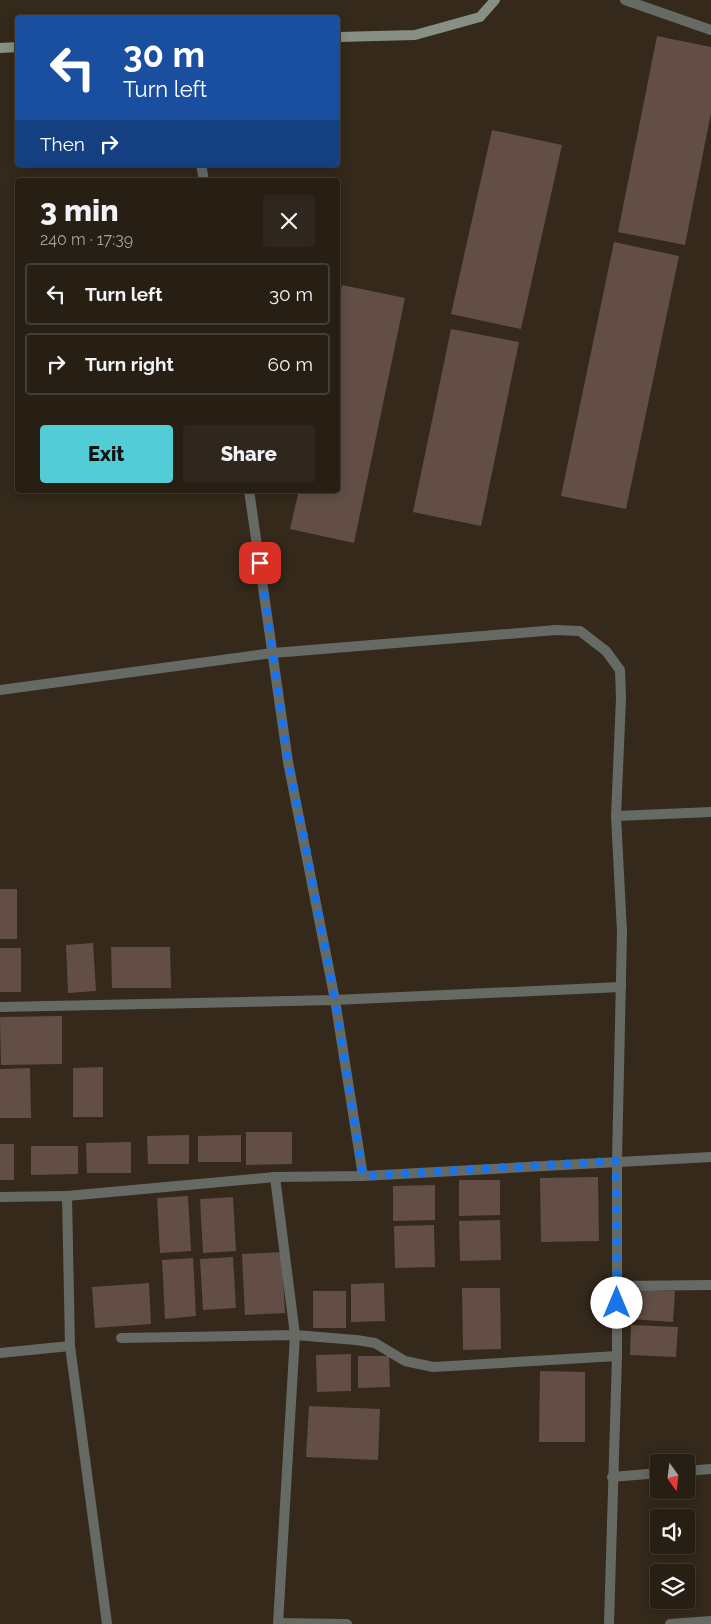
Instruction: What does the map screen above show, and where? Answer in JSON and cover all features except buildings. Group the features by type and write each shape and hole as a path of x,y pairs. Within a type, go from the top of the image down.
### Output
{"main road":[{"path":"340,37 415,35 480,17 495,0"},
{"path":"0,48 15,47"}],"street":[{"path":"625,0 711,30"},
{"path":"249,493 288,762 335,1000 363,1176"},
{"path":"0,690 273,653 556,630 580,631 606,651 620,670 621,698 616,816 622,932 616,1161 617,1356 609,1624"},
{"path":"616,816 711,812"},
{"path":"0,1007 335,1000 621,987"},
{"path":"0,1197 67,1196 275,1177 363,1176 711,1157"},
{"path":"275,1177 296,1335 278,1624 347,1624"},
{"path":"67,1196 70,1346 107,1624"},
{"path":"617,1286 711,1285"},
{"path":"121,1338 296,1335 356,1340 375,1343 405,1361 433,1367 617,1356"},
{"path":"0,1353 70,1346"},
{"path":"695,1470 711,1469"},
{"path":"612,1476 650,1474"},
{"path":"670,1624 711,1621"}],"route":[{"path":"260,563 288,762 335,1000 363,1176 616,1161 617,1303"}]}
